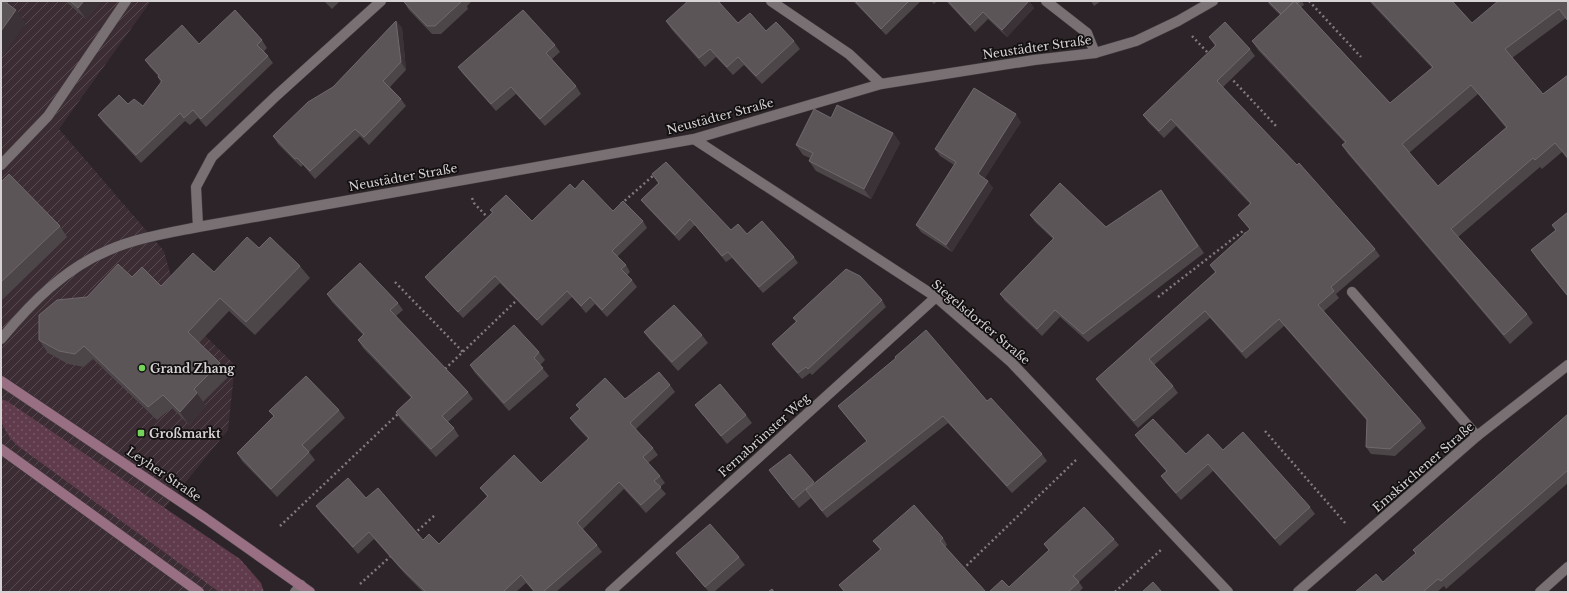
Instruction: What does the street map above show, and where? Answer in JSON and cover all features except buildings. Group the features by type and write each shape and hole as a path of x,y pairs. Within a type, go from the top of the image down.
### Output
{"main road":[{"name":"Leyher Straße","path":"1,381 206,518 298,588 310,592"},
{"path":"1,449 199,592"}],"street":[{"path":"1,165 48,116 126,1"},
{"path":"198,226 196,187 212,157 276,96 381,1"},
{"path":"771,1 848,54 881,84"},
{"path":"1046,1 1087,33 1095,53"},
{"name":"Neustädter Straße","path":"1,339 31,305 51,286 77,267 109,250 147,238 198,226 694,139 881,84 1026,61 1095,53 1136,41 1178,21 1213,1"},
{"name":"Siegelsdorfer Straße","path":"694,139 936,297 1011,362 1228,592"},
{"path":"1352,292 1477,436"},
{"name":"Fernabrünster Weg","path":"610,592 936,297"},
{"name":"Emskirchener Straße","path":"1298,592 1477,436 1568,366"},
{"path":"1540,592 1568,568"}],"path":[{"path":"1310,1 1360,57"},
{"path":"1178,21 1209,54"},
{"path":"1225,71 1277,127"},
{"path":"616,208 658,171"},
{"path":"466,179 474,203 490,220"},
{"path":"1158,297 1243,231 1248,237"},
{"path":"394,282 463,352"},
{"path":"440,373 521,297"},
{"path":"280,526 400,412"},
{"path":"1265,431 1359,539"},
{"path":"961,571 1091,446"},
{"path":"412,536 434,515"},
{"path":"1115,592 1175,537"},
{"path":"360,584 394,552"}],"shaded area":[{"path":"1,1 151,1 59,129 164,251 181,312 235,365 228,430 142,536 219,592 1,592"},
{"path":"1,399 7,401 240,559 261,583 264,592 219,592 18,446 10,438 1,422"}],"place":[{"name":"Grand Zhang","path":"142,368"},
{"name":"Großmarkt","path":"141,433"}]}
